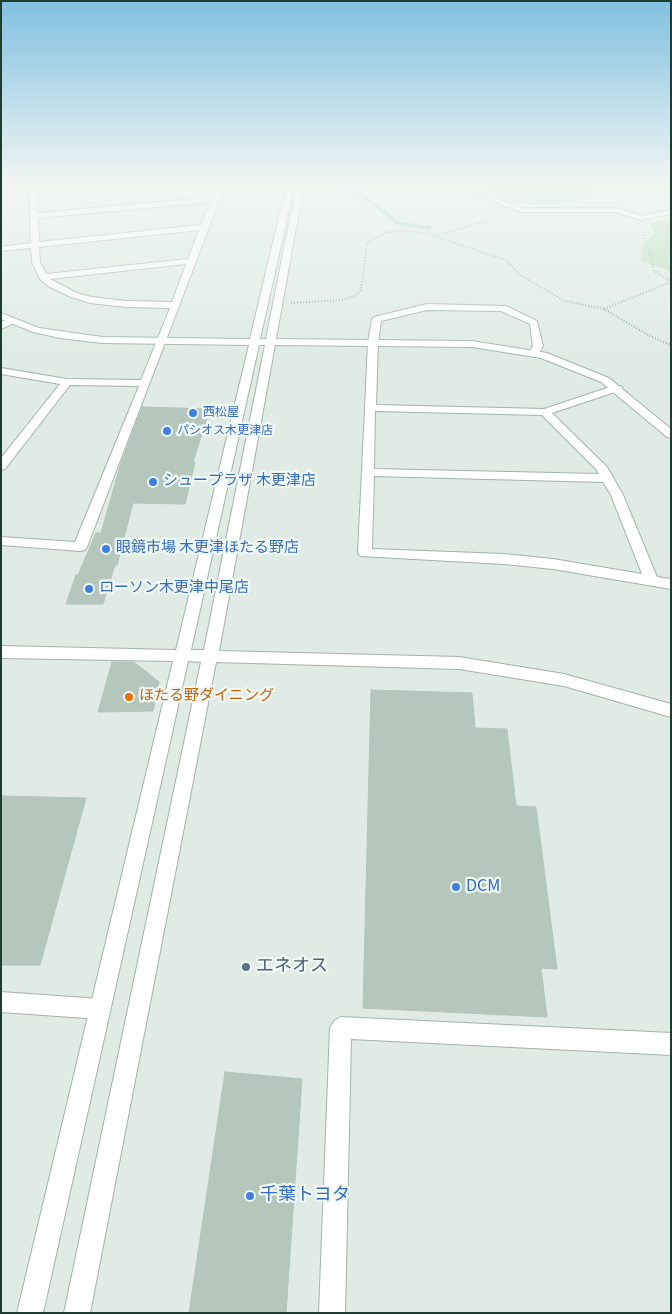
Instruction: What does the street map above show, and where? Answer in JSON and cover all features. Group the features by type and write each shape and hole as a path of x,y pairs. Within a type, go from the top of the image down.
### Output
{"street":[{"path":"1,248 41,244"},
{"path":"1,541 80,547 176,305 198,244"},
{"path":"30,1313 276,244"},
{"path":"77,1313 210,657 289,244"},
{"path":"35,245 36,262 43,277 61,290 90,300 126,304 176,305"},
{"path":"43,277 191,261"},
{"path":"534,353 538,346 534,323 503,308 427,307 377,319 373,342 365,553 504,559 553,564 671,584"},
{"path":"1,316 36,330 102,340 472,344 534,353 584,370 617,388 671,435"},
{"path":"1,326 12,321"},
{"path":"1,371 67,382 145,383"},
{"path":"1,466 67,382"},
{"path":"370,408 544,412 617,388"},
{"path":"544,412 601,467 608,478 617,495 650,580"},
{"path":"368,472 608,478"},
{"path":"1,652 402,660 459,663 564,680 671,710"},
{"path":"1,1002 100,1008"},
{"path":"332,1313 341,1028 671,1044"}],"path":[{"path":"278,304 342,300 355,296 361,290 367,244"},
{"path":"460,244 506,260 520,274 566,301 604,309 648,335 671,345"},
{"path":"646,244 654,271 671,282"},
{"path":"604,309 671,282"}],"green space":[{"path":"644,244 671,244 671,271 641,261 641,247"}],"building":[{"path":"142,407 210,409 193,462 195,462 185,504 133,503 117,565 115,565 103,604 66,604 76,575 78,575 96,533 101,533 120,466"},
{"name":"ほたる野ダイニング","path":"112,662 134,662 159,682 153,711 98,712"},
{"name":"DCM","path":"371,690 472,693 475,728 507,729 516,806 536,807 557,969 541,968 547,1017 363,1008"},
{"path":"1,796 86,798 40,965 1,965"},
{"name":"千葉トヨタ","path":"225,1072 302,1079 286,1313 189,1313"}],"place":[{"name":"西松屋","path":"193,413"},
{"name":"パシオス木更津店","path":"167,431"},
{"name":"シュープラザ 木更津店","path":"153,482"},
{"name":"眼鏡市場 木更津ほたる野店","path":"106,549"},
{"name":"ローソン木更津中尾店","path":"89,589"},
{"name":"ほたる野ダイニング","path":"129,697"},
{"name":"DCM","path":"456,887"},
{"name":"エネオス","path":"246,967"},
{"name":"千葉トヨタ","path":"250,1196"}]}
